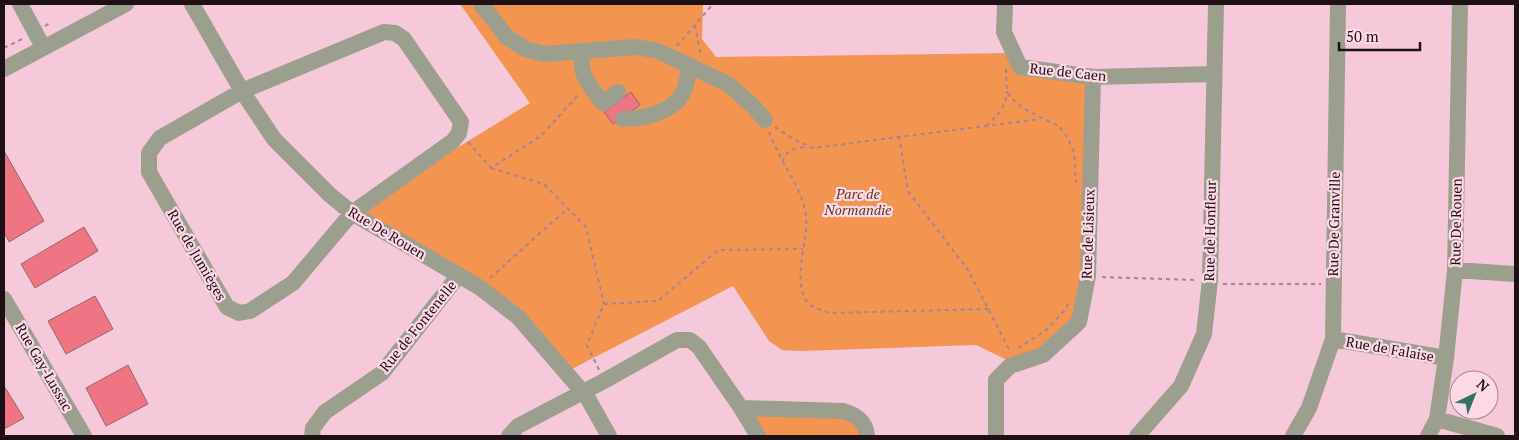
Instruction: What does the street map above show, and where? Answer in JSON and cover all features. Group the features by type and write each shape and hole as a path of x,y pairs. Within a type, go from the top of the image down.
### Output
{"street":[{"path":"20,4 43,47"},
{"path":"4,68 126,4"},
{"name":"Rue De Rouen","path":"192,4 242,91 274,139 330,195 352,213 479,287 518,317 583,392 609,436"},
{"path":"481,4 507,37 525,49 544,54 636,48 658,51 728,84 740,93 765,120"},
{"name":"Rue de Caen","path":"1005,4 1004,32 1020,67 1093,77 1214,74"},
{"name":"Rue de Honfleur","path":"1137,436 1181,386 1204,334 1209,282 1216,4"},
{"name":"Rue De Granville","path":"1293,436 1309,408 1333,339 1338,4"},
{"name":"Rue De Rouen","path":"1428,436 1437,419 1446,358 1455,270 1460,4"},
{"name":"Rue de Jumièges","path":"384,32 395,33 404,39 462,122 459,133 453,141 352,213 293,283 250,311 239,313 227,307 149,172 149,153 160,138 242,91 384,32"},
{"path":"585,51 581,65 582,74 603,103 618,92"},
{"path":"623,118 638,119 664,110 677,102 696,68"},
{"name":"Rue de Lisieux","path":"996,436 996,380 1010,366 1044,355 1079,322 1088,276 1093,77"},
{"path":"1455,270 1515,274"},
{"name":"Rue de Fontenelle","path":"312,436 313,428 325,412 382,373 458,275"},
{"name":"Rue Gay-Lussac","path":"4,299 84,436"},
{"name":"Rue de Falaise","path":"1333,339 1446,358"},
{"path":"509,436 518,426 677,340 690,340 699,347 758,436"},
{"path":"741,408 843,411 857,416 866,428 867,436"},
{"path":"1437,419 1497,436"}],"path":[{"path":"668,55 713,4"},
{"path":"695,24 696,68"},
{"path":"4,48 19,40"},
{"path":"986,126 999,114 1005,105 1007,91 1006,65 1013,54"},
{"path":"491,168 541,136 589,84"},
{"path":"1007,91 1010,97 1024,109 1060,127 1072,145 1076,161 1076,188"},
{"path":"783,164 786,153 792,149 813,148 1042,118"},
{"path":"765,120 795,140 810,147"},
{"path":"765,120 783,164 804,205 806,219 801,276 804,295 810,305 830,313 988,309"},
{"path":"459,133 491,168 544,184 586,227 604,304 587,345 604,381"},
{"path":"899,136 908,191 968,270 1017,364"},
{"path":"479,287 568,208"},
{"path":"604,304 658,301 718,250 803,248"},
{"path":"1088,276 1209,282 1333,283"},
{"path":"1017,364 1017,350 1019,346 1045,331 1065,310 1069,300"}],"green space":[{"name":"Parc de Normandie","path":"460,4 703,4 702,39 716,57 1013,53 1020,67 1093,77 1079,322 1043,355 1010,366 1005,359 976,345 782,350 769,341 733,286 566,372 518,317 352,213 530,103"},
{"path":"741,408 843,411 867,436 758,436"}],"building":[{"path":"631,92 640,105 613,124 604,112"},
{"path":"4,151 44,221 9,242 4,232"},
{"path":"84,227 98,251 35,288 21,264"},
{"path":"95,296 113,329 66,354 48,321"},
{"path":"128,365 148,404 106,426 86,388"},
{"path":"4,386 24,418 4,429"}]}
